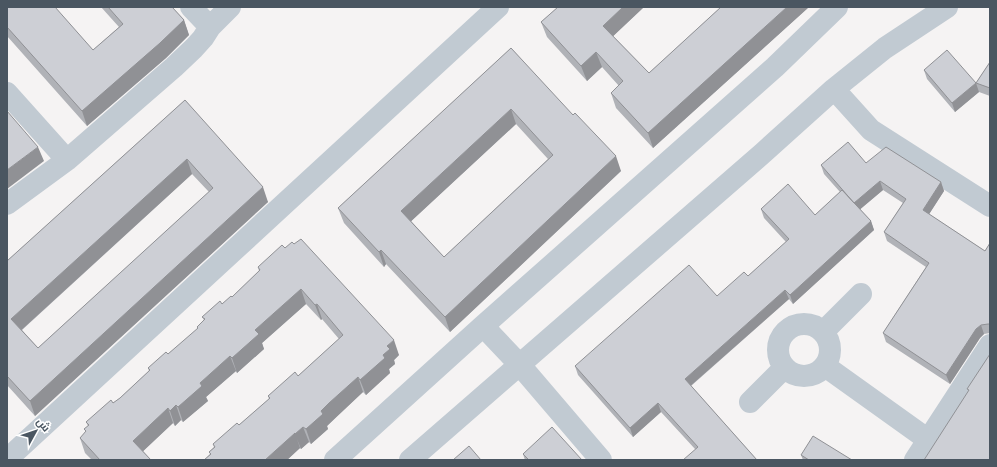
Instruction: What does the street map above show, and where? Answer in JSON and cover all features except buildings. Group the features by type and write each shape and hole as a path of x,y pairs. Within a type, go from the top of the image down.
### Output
{"street":[{"path":"191,7 210,27"},
{"path":"7,204 67,160 189,52 203,38 210,27 230,7"},
{"path":"15,451 498,7"},
{"path":"335,460 483,326 775,67 837,7"},
{"path":"410,460 757,158 834,89 885,48 947,7"},
{"path":"834,89 871,130 990,206"},
{"path":"7,93 67,160"},
{"path":"823,332 861,294"},
{"path":"798,324 807,324 816,327 823,332 828,340 830,349 829,359 825,366 818,373 809,376 800,377 791,374 784,368 779,360 777,352 778,342 789,328 798,324"},
{"path":"483,326 519,364 600,460"},
{"path":"915,460 990,345"},
{"path":"825,366 927,440"},
{"path":"750,402 784,368"}]}
